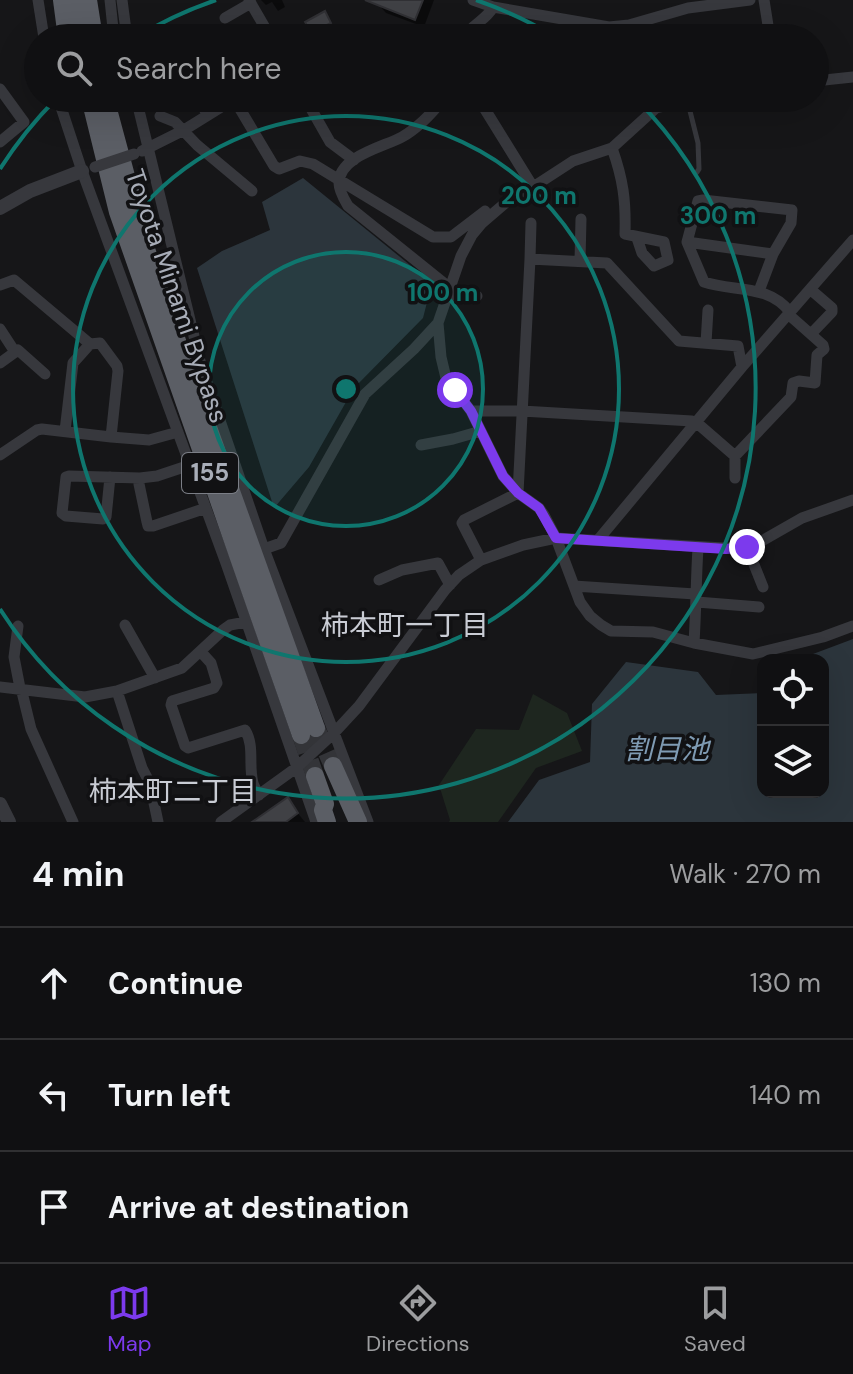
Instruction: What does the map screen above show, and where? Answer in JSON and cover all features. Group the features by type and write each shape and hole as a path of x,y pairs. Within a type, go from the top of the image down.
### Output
{"highway":[{"path":"62,0 65,24"},
{"path":"75,0 78,24"},
{"path":"88,0 92,24"},
{"path":"101,0 104,24"},
{"name":"155","path":"84,112 103,177 118,212"},
{"name":"Toyota Minami Bypass","path":"93,112 118,212 317,732"},
{"name":"Toyota Minami Bypass","path":"109,112 144,243 317,732"},
{"name":"155","path":"118,112 147,229 144,243"},
{"path":"335,770 358,822"},
{"path":"315,776 326,813"}],"street":[{"path":"38,0 42,24"},
{"path":"110,0 113,24"},
{"path":"122,0 125,24"},
{"path":"473,0 571,24"},
{"path":"632,24 719,1 750,0"},
{"path":"764,0 768,24"},
{"path":"225,18 250,2 263,24"},
{"path":"475,24 489,16 493,7"},
{"path":"829,80 853,77"},
{"path":"0,89 24,122 0,142"},
{"path":"64,112 88,169 316,822"},
{"path":"140,112 198,355 264,549 317,732 368,822"},
{"path":"0,208 30,191 148,149 212,112"},
{"path":"241,112 274,166 279,169 300,161 313,164 433,237 451,237 500,200 509,200"},
{"path":"313,112 330,142 354,160"},
{"path":"433,112 406,134 370,149 354,160 341,172 339,187 348,206 449,291 477,296"},
{"path":"487,112 533,187"},
{"path":"264,549 281,543 365,394 438,323 461,256 472,235 492,212 573,161 612,148 645,112"},
{"path":"160,116 175,122 197,145 252,191"},
{"path":"612,148 622,176 625,234 637,238"},
{"path":"735,478 735,456 791,397 793,383 815,383 817,355 824,349 782,302 759,291 704,282 687,242 698,201 792,210 791,223 773,254 759,291"},
{"path":"580,261 581,219"},
{"path":"518,493 531,223"},
{"path":"687,242 773,254"},
{"path":"598,540 742,367 851,246"},
{"path":"530,259 607,263 679,341 738,346 742,367"},
{"path":"0,285 14,280 90,344"},
{"path":"810,289 832,308 832,312 811,334"},
{"path":"706,343 708,310"},
{"path":"438,323 446,378 471,411 503,476 518,493 539,508 556,538 580,602 590,616 611,631 653,632 753,654 823,637 853,626"},
{"path":"0,329 15,352"},
{"path":"65,431 73,363 90,344 100,343 117,366 111,437"},
{"path":"0,363 18,350 45,374"},
{"path":"471,411 522,411 697,423 735,456"},
{"path":"0,455 42,429 149,440 178,432"},
{"path":"421,445 481,431"},
{"path":"110,477 106,517 66,516 62,513 66,477 110,477 140,478 190,465"},
{"path":"140,478 148,526 206,508"},
{"path":"481,560 462,523 518,493"},
{"path":"221,822 296,768 317,732 359,706 450,585 481,560 523,545 556,538 698,548 747,547 802,518 853,500"},
{"path":"747,547 763,587"},
{"path":"694,643 698,548"},
{"path":"379,580 402,570 438,563 450,585"},
{"path":"574,586 759,607"},
{"path":"0,687 85,697 117,691 182,668 223,630 230,625 246,622"},
{"path":"125,625 155,678"},
{"path":"18,626 14,657 31,729 73,822"},
{"path":"201,652 211,663 217,683 214,688 172,701 185,746 188,748 245,730 249,734 251,748 252,781 259,795"},
{"path":"117,691 142,768 155,793 158,822"},
{"path":"0,804 9,822"}],"lane":[{"path":"691,112 698,143 697,172"}],"shaded area":[{"path":"533,694 567,713 582,751 536,768 498,822 449,822 439,785 476,729 519,730"}],"water":[{"path":"303,178 432,283 423,318 354,388 309,467 274,508 197,268 222,251 270,230 262,202"},
{"name":"割目池","path":"853,639 853,822 508,822 539,780 590,762 592,704 626,662 698,672 716,695 757,693 757,798 829,798 829,654 813,654"}],"building":[{"path":"365,0 423,0 415,20"},
{"path":"325,11 331,23 306,24"},
{"path":"288,797 298,813 286,822 252,822"}],"tunnel":[{"path":"316,728 333,766"},
{"path":"301,735 315,776"}],"district":[{"name":"柿本町一丁目","path":"405,625"},
{"name":"柿本町二丁目","path":"173,791"}],"route":[{"path":"455,390 471,411 503,476 518,493 539,508 556,538 726,549 747,547"}]}
